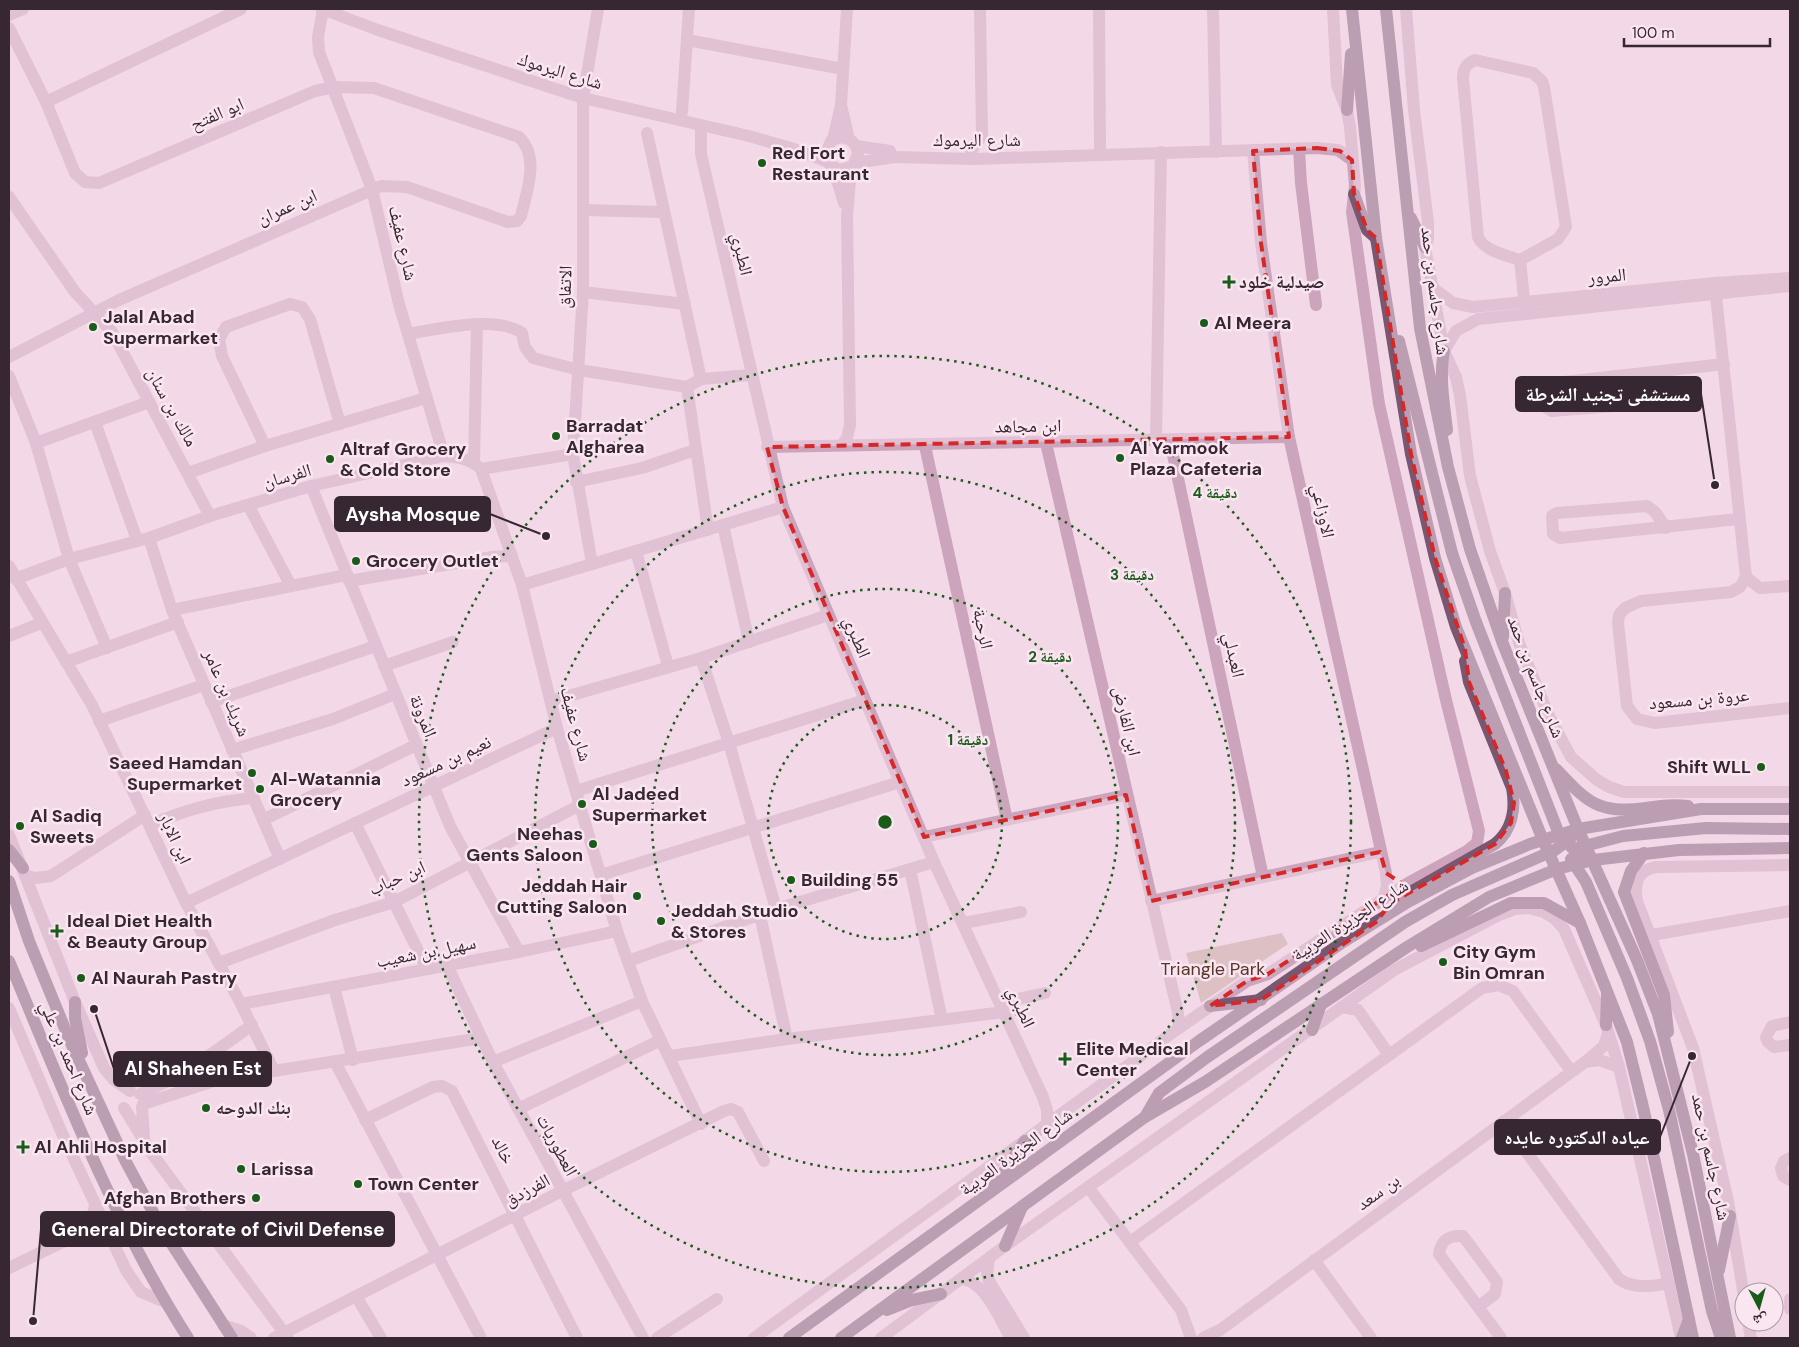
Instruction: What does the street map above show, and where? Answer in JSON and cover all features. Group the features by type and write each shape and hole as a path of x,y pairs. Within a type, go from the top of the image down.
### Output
{"main road":[{"path":"1352,9 1376,238 1416,476 1450,611 1543,840"},
{"name":"شارع جاسم بن حمد","path":"1386,9 1420,328 1448,467 1470,549 1503,644 1550,764 1578,829"},
{"path":"1347,110 1351,52 1356,40"},
{"path":"1354,194 1367,230 1376,238"},
{"path":"1407,210 1425,247"},
{"path":"1387,306 1401,347 1452,553 1476,622 1567,849 1586,882 1627,978 1658,1066 1712,1311 1721,1338"},
{"path":"1444,351 1442,364 1450,451 1448,467"},
{"path":"1503,644 1505,593"},
{"path":"1376,922 1382,911 1391,903 1440,873 1495,844 1505,834 1512,817 1514,804 1512,788 1469,682 1465,666 1465,649"},
{"path":"1550,764 1584,797 1602,808 1629,810 1672,804 1701,809"},
{"path":"841,1338 1145,1118 1205,1082 1398,953 1474,905 1513,886 1557,869 1578,829 1701,809 1790,809"},
{"path":"1145,1118 1159,1093 1206,1058 1406,922 1452,895 1567,849 1623,836 1706,828 1790,829"},
{"name":"شارع الجزيرة العربية","path":"789,1338 1199,1041 1340,944 1472,868 1543,840 1567,849"},
{"path":"1756,848 1790,856"},
{"path":"1593,860 1679,850 1790,848"},
{"path":"1557,869 1567,849"},
{"name":"شارع جاسم بن حمد","path":"1567,849 1593,860 1637,960 1667,1045 1693,1154 1730,1338"},
{"path":"9,850 25,872"},
{"path":"1644,853 1631,871 1624,892 1664,995 1667,1015 1667,1045"},
{"path":"1557,869 1627,1042 1693,1338"},
{"name":"شارع احمد بن علي","path":"9,881 33,950 70,1040 126,1162 158,1222 232,1338"},
{"path":"1398,953 1416,949 1511,903 1544,903 1580,922"},
{"name":"شارع احمد بن علي","path":"9,961 87,1148 165,1302 188,1338"},
{"path":"1607,991 1607,1029"},
{"path":"1210,1006 1261,1000"},
{"path":"75,1002 78,1034 88,1077"},
{"path":"1312,1030 1321,1004"},
{"path":"989,1194 1025,1141"},
{"path":"1005,1246 1023,1205"},
{"path":"1718,1278 1730,1216"},
{"path":"865,1320 912,1300 941,1294"},
{"path":"1681,1338 1689,1319"}],"street":[{"path":"9,15 23,9"},
{"path":"46,102 241,9"},
{"name":"الاتفاق","path":"592,564 572,454 583,292 583,98 598,9"},
{"path":"656,107 688,113 687,40 689,9"},
{"path":"847,9 841,106 826,153 847,213"},
{"path":"980,9 982,136 992,151"},
{"path":"1099,9 1100,153"},
{"path":"1213,9 1216,152"},
{"path":"1333,9 1337,86 1347,110 1350,126 1354,194"},
{"name":"شارع جاسم بن حمد","path":"1406,9 1414,110 1428,222 1428,239 1425,247 1444,351 1456,377 1470,476 1490,551 1505,593 1518,642 1549,716 1571,757 1608,787 1636,794 1790,792"},
{"name":"شارع اليرموك","path":"326,10 583,98 794,149 831,165"},
{"name":"شارع عفيف","path":"326,10 318,41 321,57 335,87 372,189 408,334 444,456"},
{"name":"ابو الفتح","path":"9,28 46,102 75,173 85,182 99,183 315,91 335,87 374,88 520,137 527,145"},
{"path":"687,40 843,68"},
{"path":"1475,60 1533,73 1542,81 1544,87 1566,227 1558,239 1520,260 1486,247 1478,237 1463,79 1463,70 1468,63 1475,60"},
{"path":"841,106 858,154 854,165 847,213 850,425 852,434 863,445"},
{"name":"الطبري","path":"701,126 700,146 767,447 783,508 934,862 1044,1097 1047,1110 1047,1124"},
{"path":"1317,148 1339,140 1350,126"},
{"name":"الطبري","path":"705,169 708,144 714,129"},
{"path":"647,133 701,379"},
{"path":"972,151 982,136"},
{"path":"831,142 839,138 853,142"},
{"name":"شارع اليرموك","path":"794,149 831,142"},
{"name":"شارع اليرموك","path":"853,142 883,151 1077,150 1100,153 1253,152 1317,148"},
{"name":"ابن عمران","path":"9,357 94,312 372,189 389,185 406,187 508,222 517,221 521,216 531,158 527,145"},
{"path":"1317,148 1338,150 1352,160"},
{"path":"1299,149 1301,183 1316,305"},
{"path":"1156,441 1161,152"},
{"name":"الاوزاعي","path":"1253,152 1261,243 1289,437 1386,873 1387,885 1384,898"},
{"name":"شارع اليرموك","path":"854,165 895,157 974,159 1083,156 1100,153"},
{"path":"831,165 843,170 854,165"},
{"name":"شارع الجزيرة العربية","path":"754,1338 1210,1006 1247,982 1268,974 1408,883 1475,846 1478,840 1478,831 1446,700 1379,404 1354,230 1352,212 1354,194"},
{"name":"مالك بن سنان","path":"10,200 75,292 112,332 210,516"},
{"path":"583,210 663,212"},
{"path":"1520,260 1525,308"},
{"name":"المرور","path":"1716,289 1790,278"},
{"name":"المرور","path":"1433,288 1445,299 1463,306 1525,308 1716,289 1790,286"},
{"path":"1716,289 1738,519 1746,577 1760,588 1790,586"},
{"path":"583,292 685,304"},
{"path":"265,446 222,356 219,339 226,327 290,304 302,307 310,319 340,424"},
{"name":"المرور","path":"1444,351 1453,335 1469,322 1525,308"},
{"path":"408,334 477,324 516,329 522,333 525,347 533,358 579,370 687,387 701,379 751,375"},
{"path":"477,324 477,466"},
{"path":"1658,373 1647,398 1636,404 1552,411 1542,405 1540,398 1546,384 1658,373 1724,364"},
{"path":"9,376 36,443 69,559 107,648"},
{"path":"687,387 708,530"},
{"path":"188,473 265,446 426,398"},
{"path":"36,443 149,402"},
{"name":"شريك بن عامر","path":"95,422 211,702 280,859"},
{"path":"842,445 847,438 850,425"},
{"name":"ابن مجاهد","path":"767,447 842,445 926,446 1289,437"},
{"name":"العبدلي","path":"1170,441 1263,877"},
{"name":"ابن الفارض","path":"1046,443 1176,1006 1178,1028"},
{"name":"الرحبة","path":"926,446 1007,820"},
{"path":"576,482 642,468 695,450"},
{"name":"الفرسان","path":"15,579 69,559 143,539 210,516 311,486 444,456 465,459 477,466 572,454"},
{"name":"شارع عفيف","path":"477,466 522,585 557,728 617,931 642,1001 701,1124"},
{"name":"المرونة","path":"311,486 450,826 519,952"},
{"path":"248,505 291,586"},
{"path":"1666,528 1655,512 1640,506 1557,513 1552,516 1551,520 1553,534 1557,538 1666,528 1738,519"},
{"path":"522,585 783,508"},
{"path":"723,525 749,642"},
{"path":"636,551 668,666"},
{"path":"66,662 107,648 175,616 291,586 492,557 512,556"},
{"name":"ابن الابار","path":"9,566 100,721 186,903 252,1024 274,1070"},
{"name":"عروة بن مسعود","path":"1746,577 1740,587 1731,592 1641,601 1625,608 1619,615 1618,623 1627,706 1636,719 1655,723 1790,708"},
{"path":"551,701 701,658 828,615"},
{"path":"9,636 41,623"},
{"path":"384,666 453,642"},
{"path":"211,702 376,646"},
{"path":"701,658 729,743 776,909"},
{"path":"100,721 204,685"},
{"path":"232,750 333,719 395,694"},
{"path":"576,791 865,700"},
{"name":"نعيم بن مسعود","path":"186,903 557,728"},
{"path":"263,820 416,745"},
{"path":"601,875 900,782"},
{"path":"924,838 1126,795"},
{"path":"25,872 44,878 51,876 147,820 188,809 232,800 254,798"},
{"name":"ابن حباب","path":"219,963 335,920 394,902 580,805"},
{"path":"356,823 427,969"},
{"name":"شارع احمد بن علي","path":"9,835 75,1002 108,1074 118,1084 139,1099"},
{"path":"1151,902 1380,852"},
{"path":"628,961 776,909 934,862"},
{"name":"شارع جاسم بن حمد","path":"1742,1282 1706,1097 1693,1048 1652,935 1637,901 1636,881 1645,870 1657,867 1790,865"},
{"path":"910,869 942,1020"},
{"path":"1386,873 1394,879 1408,883"},
{"path":"35,902 51,876"},
{"path":"881,1338 1005,1246 1394,970 1497,916 1515,909 1538,910 1554,918 1567,934 1607,1029 1619,1067 1681,1338"},
{"path":"1652,935 1790,911"},
{"path":"964,923 1021,912"},
{"path":"760,915 787,1039"},
{"name":"سهيل بن شعيب","path":"241,1004 519,952 617,931"},
{"name":"العطوريات","path":"447,965 481,1038 518,1110 643,1338"},
{"path":"1130,1242 1482,988 1498,985 1512,991 1571,1071"},
{"path":"334,987 353,1060"},
{"path":"670,1056 787,1039 942,1020 1002,1008 1045,993"},
{"path":"493,1062 642,1001"},
{"path":"1176,1006 1185,1013 1196,1016"},
{"path":"1342,1007 1358,1010 1389,1055"},
{"name":"شارع احمد بن علي","path":"9,1008 110,1238 136,1286 148,1296 165,1302"},
{"path":"1790,1022 1772,1026 1766,1037 1768,1042 1774,1047 1790,1045"},
{"path":"252,1024 194,1066 139,1099 135,1112 129,1112 124,1108 122,1098 139,1099 217,1080 274,1070 353,1060 481,1038"},
{"name":"بن سعد","path":"1203,1338 1220,1330 1585,1062 1604,1046 1607,1029"},
{"path":"518,1110 661,1040"},
{"path":"1585,1062 1599,1060 1619,1067"},
{"path":"335,1062 481,1338"},
{"name":"خالد","path":"365,1120 433,1087 442,1086 452,1091 577,1338"},
{"name":"الطبري","path":"1044,1097 1053,1106 1064,1111"},
{"path":"139,1099 144,1140"},
{"name":"شارع احمد بن علي","path":"124,1108 144,1140 282,1337"},
{"name":"الفرزدق","path":"282,1337 356,1296 724,1111 731,1109 738,1112 764,1161"},
{"path":"1504,1121 1618,1279 1628,1285 1642,1286 1669,1282"},
{"path":"1790,1158 1784,1161 1781,1168 1783,1176 1790,1180"},
{"path":"1088,1187 1181,1310 1191,1338"},
{"path":"9,1268 79,1234 91,1222 95,1206"},
{"path":"79,1234 100,1234 110,1238"},
{"path":"1478,1307 1495,1294 1497,1282 1463,1236 1454,1235 1446,1239 1440,1246 1439,1254 1478,1307 1501,1338"},
{"path":"989,1259 987,1274 989,1281 1024,1338"},
{"path":"1314,1260 1370,1338"},
{"path":"963,1279 970,1280 981,1290 1011,1338"},
{"path":"356,1296 381,1338"},
{"path":"657,1338 717,1299"},
{"path":"1790,1299 1790,1309"},
{"path":"223,1325 241,1331 251,1338"}],"highlighted area":[{"path":"1317,148 1340,151 1352,160 1354,194 1367,230 1376,238 1411,454 1435,558 1465,649 1469,682 1506,771 1514,803 1511,823 1495,844 1391,903 1376,922 1261,1000 1210,1006 1247,981 1268,974 1404,885 1386,873 1380,852 1151,901 1126,795 924,837 783,507 767,447 1289,437 1261,243 1253,151"}],"green space":[{"name":"Triangle Park","path":"1282,933 1288,944 1201,1003 1186,953"}],"place":[{"name":"Red Fort Restaurant","path":"762,163"},
{"name":"صيدلية خلود","path":"1229,282"},
{"name":"Al Meera","path":"1204,323"},
{"name":"Jalal Abad Supermarket","path":"93,327"},
{"name":"Barradat Algharea","path":"556,436"},
{"name":"Al Yarmook Plaza Cafeteria","path":"1120,458"},
{"name":"Altraf Grocery & Cold Store","path":"330,459"},
{"name":"مستشفى تجنيد الشرطة","path":"1715,485"},
{"name":"Aysha Mosque","path":"546,536"},
{"name":"Grocery Outlet","path":"356,561"},
{"name":"Shift WLL","path":"1761,767"},
{"name":"Saeed Hamdan Supermarket","path":"252,773"},
{"name":"Al-Watannia Grocery","path":"260,789"},
{"name":"Al Jadeed Supermarket","path":"582,804"},
{"name":"Al Sadiq Sweets","path":"20,826"},
{"name":"Neehas Gents Saloon","path":"593,844"},
{"name":"Building 55","path":"791,880"},
{"name":"Jeddah Hair Cutting Saloon","path":"637,896"},
{"name":"Jeddah Studio & Stores","path":"661,921"},
{"name":"Ideal Diet Health & Beauty Group","path":"57,931"},
{"name":"City Gym Bin Omran","path":"1443,962"},
{"name":"Al Naurah Pastry","path":"81,978"},
{"name":"Al Shaheen Est","path":"94,1009"},
{"name":"عياده الدكتوره عايده","path":"1692,1056"},
{"name":"Elite Medical Center","path":"1065,1059"},
{"name":"بنك الدوحه","path":"206,1108"},
{"name":"Al Ahli Hospital","path":"23,1147"},
{"name":"Larissa","path":"241,1169"},
{"name":"Town Center","path":"358,1184"},
{"name":"Afghan Brothers","path":"256,1198"},
{"name":"General Directorate of Civil Defense","path":"33,1321"}]}
